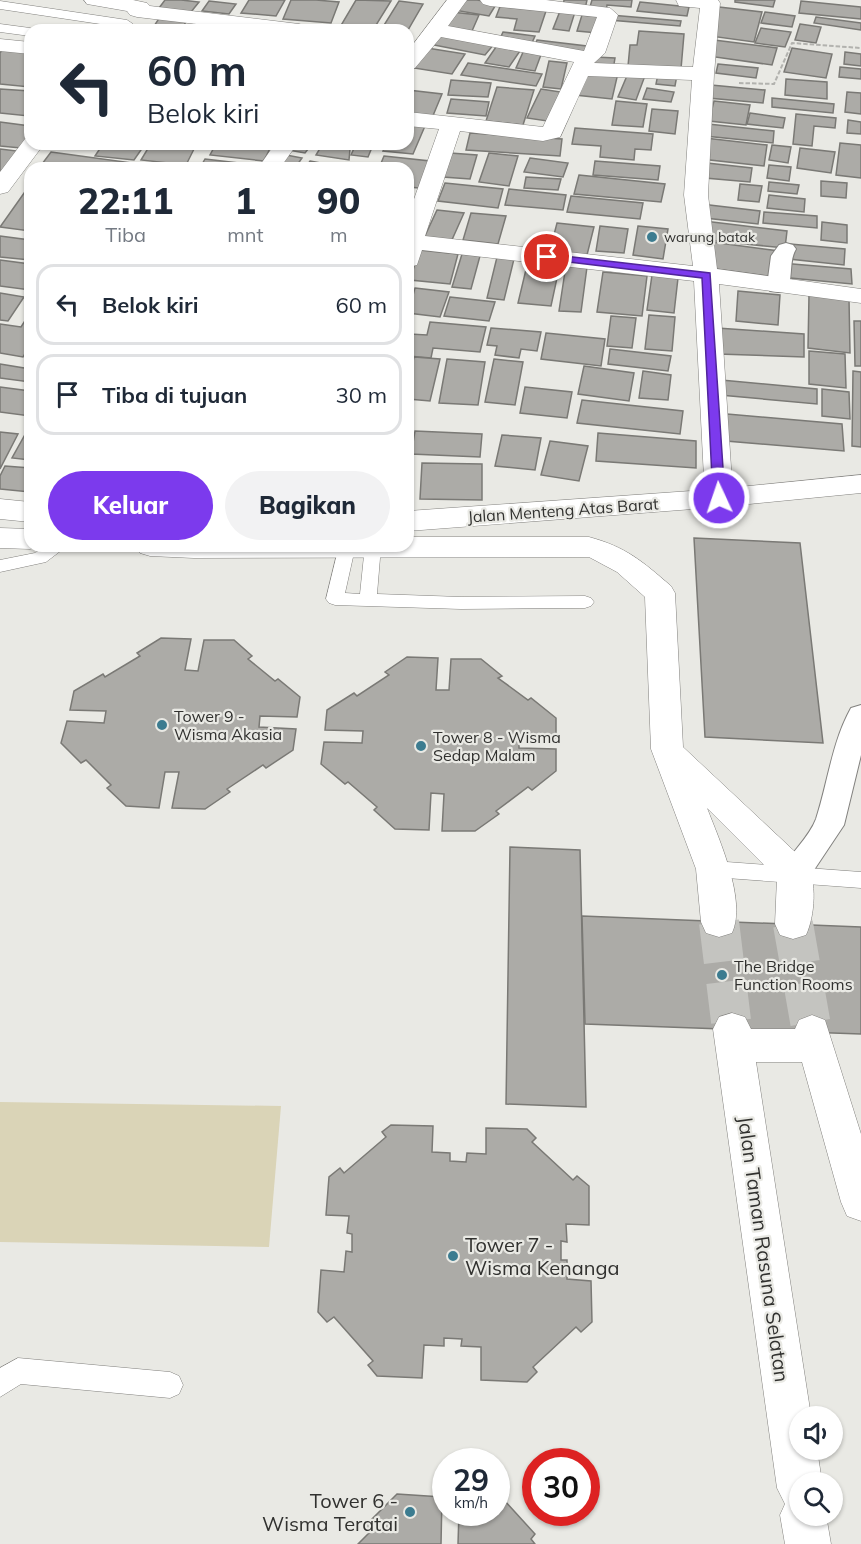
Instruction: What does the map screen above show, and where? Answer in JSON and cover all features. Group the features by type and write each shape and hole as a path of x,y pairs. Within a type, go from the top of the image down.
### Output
{"street":[{"path":"94,0 135,14 237,24"},
{"path":"414,54 423,39 457,0"},
{"path":"414,120 543,134 552,132 584,64 595,53 608,15 603,12 490,0"},
{"path":"687,0 686,2 710,3 696,195 706,275 719,498"},
{"path":"423,39 584,64 703,78"},
{"path":"0,45 24,47"},
{"path":"414,233 452,123"},
{"path":"2,183 28,150"},
{"path":"2,183 24,184"},
{"path":"414,247 706,275 861,296"},
{"path":"778,286 781,256 786,249"},
{"name":"Jalan Menteng Atas Barat","path":"414,521 719,498 861,484"},
{"path":"0,509 24,511"},
{"path":"0,538 24,540"},
{"path":"414,547 589,547 608,551 620,558 660,593 667,749 712,869 719,922"},
{"path":"793,924 795,873 829,825 846,757 861,715"},
{"path":"667,749 795,873"},
{"name":"Jalan Taman Rasuna Selatan","path":"798,1472 733,1037 814,1038 861,1202"},
{"path":"805,1526 808,1544"}],"lane":[{"path":"0,5 135,14"},
{"path":"0,28 24,31"},
{"path":"0,566 40,558 49,552"},
{"path":"357,552 335,599 460,603 585,602"},
{"path":"360,552 368,601"},
{"path":"712,869 795,873 861,880"},
{"path":"0,1384 18,1371 170,1385"}],"path":[{"path":"703,78 774,84 792,43 861,48"}],"shaded area":[{"path":"0,1102 281,1106 269,1247 0,1242"}],"building":[{"path":"165,0 199,2 191,12 159,8"},
{"path":"249,0 285,0 276,16 241,13"},
{"path":"291,0 339,2 331,23 283,19"},
{"path":"356,0 391,1 377,24 342,24"},
{"path":"461,0 497,3 489,16 454,10"},
{"path":"564,0 587,0 585,9 563,7"},
{"path":"592,0 632,0 631,7 607,5 606,12 589,10"},
{"path":"735,0 775,0 773,7 735,2"},
{"path":"209,1 236,4 229,14 202,11"},
{"path":"399,1 423,4 411,24 385,24"},
{"path":"801,1 861,7 861,19 799,13"},
{"path":"640,2 689,7 687,16 637,11"},
{"path":"501,4 547,8 539,32 514,30 517,19 496,17"},
{"path":"719,7 762,12 754,42 710,36"},
{"path":"560,11 575,12 569,31 553,29"},
{"path":"451,12 479,15 472,31 444,28"},
{"path":"765,12 795,16 792,27 761,23"},
{"path":"582,15 602,17 598,33 577,31"},
{"path":"610,15 681,21 680,26 609,20"},
{"path":"160,17 187,20 185,24 155,24"},
{"path":"816,17 861,23 861,30 814,23"},
{"path":"800,24 821,27 816,43 795,40"},
{"path":"761,28 791,32 785,47 755,43"},
{"path":"639,31 684,34 681,69 628,66 630,45 637,45"},
{"path":"439,32 495,43 485,55 429,44"},
{"path":"503,32 535,36 531,45 499,41"},
{"path":"537,40 595,47 592,55 534,48"},
{"path":"714,40 777,48 772,65 708,56"},
{"path":"498,44 522,48 509,67 485,63"},
{"path":"427,48 465,54 452,74 414,68"},
{"path":"792,48 832,54 826,78 784,72"},
{"path":"2,50 24,52 24,86 0,84 0,53"},
{"path":"524,50 542,52 535,71 516,68"},
{"path":"845,52 861,54 861,66 844,64"},
{"path":"595,57 615,58 613,70 593,69"},
{"path":"549,61 567,63 561,89 543,87"},
{"path":"468,63 542,74 536,86 461,75"},
{"path":"718,64 758,68 756,78 716,73"},
{"path":"840,67 861,69 861,79 839,77"},
{"path":"581,69 618,73 612,99 575,95"},
{"path":"629,71 646,73 636,100 618,97"},
{"path":"658,74 677,75 675,86 656,84"},
{"path":"786,79 827,82 827,99 785,95"},
{"path":"451,80 491,83 488,97 448,95"},
{"path":"711,85 765,90 763,103 708,98"},
{"path":"497,87 534,90 523,125 486,121"},
{"path":"647,88 674,92 671,102 643,99"},
{"path":"0,89 24,91 24,115 0,113"},
{"path":"541,89 567,93 554,122 527,118"},
{"path":"414,91 442,94 432,118 414,116"},
{"path":"847,92 861,93 861,114 845,112"},
{"path":"772,98 834,104 833,113 772,107"},
{"path":"451,99 489,102 486,116 447,113"},
{"path":"616,101 647,104 643,127 612,125"},
{"path":"714,101 750,105 746,125 709,121"},
{"path":"652,109 678,111 675,134 649,131"},
{"path":"750,113 785,118 783,128 747,124"},
{"path":"796,114 836,118 835,128 814,126 812,146 793,144"},
{"path":"848,120 861,122 861,134 847,133"},
{"path":"0,122 24,125 24,144 21,148 0,146"},
{"path":"708,124 774,131 773,143 705,136"},
{"path":"414,125 425,126 413,154 383,151 414,150"},
{"path":"575,128 653,134 651,150 635,149 634,160 600,157 601,146 572,144"},
{"path":"470,133 562,139 560,156 466,150"},
{"path":"705,138 767,145 764,166 701,159"},
{"path":"840,143 861,145 861,178 836,175"},
{"path":"772,145 791,147 788,163 769,160"},
{"path":"800,148 835,152 831,173 797,168"},
{"path":"0,149 17,151 0,175"},
{"path":"99,150 141,150 134,160 95,156"},
{"path":"147,150 194,150 188,162 141,160"},
{"path":"213,150 269,150 264,161 210,155"},
{"path":"288,150 307,150 305,153"},
{"path":"319,150 350,150 349,160 316,155"},
{"path":"353,150 371,150 368,157 351,155"},
{"path":"51,152 125,162 44,162"},
{"path":"450,153 477,155 470,179 443,177"},
{"path":"489,153 518,156 509,186 479,182"},
{"path":"281,154 302,158 299,162 278,162"},
{"path":"384,156 430,161 419,188 414,188 414,162 382,162"},
{"path":"530,158 568,163 563,177 524,172"},
{"path":"205,159 230,162 203,162"},
{"path":"595,161 660,166 658,180 593,175"},
{"path":"707,163 752,168 750,182 705,178"},
{"path":"769,165 791,167 789,181 767,178"},
{"path":"579,175 665,184 661,202 574,194"},
{"path":"526,177 561,179 558,190 524,188"},
{"path":"821,181 847,183 846,198 821,196"},
{"path":"769,182 799,185 797,194 768,191"},
{"path":"445,183 503,189 498,208 438,201"},
{"path":"740,184 762,186 759,202 738,200"},
{"path":"509,189 566,195 563,210 505,205"},
{"path":"24,193 24,230 0,227"},
{"path":"769,195 805,199 804,212 767,208"},
{"path":"571,196 643,203 640,219 567,212"},
{"path":"701,204 760,211 758,224 705,218"},
{"path":"437,210 464,213 451,242 424,238"},
{"path":"764,212 817,216 817,228 763,223"},
{"path":"471,213 506,216 498,244 463,240"},
{"path":"704,221 787,231 785,248 706,240"},
{"path":"822,222 847,225 847,243 821,240"},
{"path":"557,223 594,227 587,255 550,250"},
{"path":"600,226 628,229 624,253 596,251"},
{"path":"638,226 668,229 663,259 633,255"},
{"path":"0,236 24,239 24,259 0,257"},
{"path":"704,241 779,251 775,277 708,268"},
{"path":"790,244 845,249 844,265 789,259"},
{"path":"419,250 458,254 450,284 414,280 414,267"},
{"path":"462,254 480,256 471,289 452,287"},
{"path":"497,257 514,259 504,300 487,298"},
{"path":"0,260 24,263 24,289 0,286"},
{"path":"528,261 560,264 551,306 518,303"},
{"path":"781,263 851,269 852,284 780,277"},
{"path":"566,265 587,267 581,312 559,311"},
{"path":"603,272 647,276 642,316 597,312"},
{"path":"652,275 678,278 674,313 647,310"},
{"path":"415,288 449,292 440,317 414,314"},
{"path":"738,291 780,295 778,325 736,321"},
{"path":"0,293 24,297 8,321 0,320"},
{"path":"809,295 849,299 850,353 808,348"},
{"path":"450,297 495,302 489,321 444,316"},
{"path":"649,315 675,317 672,351 645,349"},
{"path":"611,316 636,318 632,348 607,346"},
{"path":"854,321 861,321 861,366 855,366"},
{"path":"24,322 23,357 0,353 0,324 21,327"},
{"path":"430,322 486,327 480,352 433,348 431,358 414,357 414,334 427,335"},
{"path":"491,328 541,332 537,351 521,349 519,358 495,355 497,346 487,345"},
{"path":"717,328 804,334 804,357 718,354"},
{"path":"546,333 605,339 601,366 541,359"},
{"path":"610,349 671,356 668,371 608,364"},
{"path":"809,351 845,354 846,388 809,384"},
{"path":"414,357 440,359 430,401 414,400"},
{"path":"447,359 485,362 478,405 439,403"},
{"path":"494,359 523,362 515,405 485,402"},
{"path":"0,364 24,368 24,381 0,378"},
{"path":"584,366 634,373 629,401 578,394"},
{"path":"643,371 671,375 668,400 639,398"},
{"path":"853,371 861,372 861,447 852,446"},
{"path":"721,380 817,389 817,404 720,395"},
{"path":"0,387 24,390 24,415 0,412"},
{"path":"525,387 572,392 567,418 520,413"},
{"path":"822,389 849,392 850,419 822,416"},
{"path":"582,400 683,411 680,434 577,423"},
{"path":"727,414 842,424 844,451 726,441"},
{"path":"415,431 482,434 480,457 414,454"},
{"path":"0,432 18,434 0,469"},
{"path":"598,433 696,441 696,468 596,461"},
{"path":"502,435 541,438 535,470 495,466"},
{"path":"24,436 24,459 12,458"},
{"path":"550,441 588,446 579,481 541,475"},
{"path":"422,463 482,464 482,500 420,499"},
{"path":"5,466 24,468 24,491 0,489 0,476"},
{"path":"694,538 800,543 823,743 705,737"},
{"name":"Tower 9 - Wisma Akasia","path":"161,638 191,639 185,670 198,671 204,640 234,640 252,656 248,659 275,681 278,679 300,697 297,717 260,716 259,727 296,729 293,750 266,768 263,765 227,789 230,792 205,809 172,808 179,772 165,772 159,808 126,806 107,788 111,785 86,760 81,763 61,743 67,721 104,723 106,711 70,710 74,691 103,674 105,677 140,656 137,653"},
{"name":"Tower 8 - Wisma Sedap Malam","path":"407,657 438,658 436,690 449,690 451,659 481,659 502,676 498,678 528,700 531,698 556,718 556,738 519,736 519,748 556,749 556,771 532,790 528,787 496,811 499,814 475,831 442,831 444,794 431,793 429,830 395,829 374,810 377,807 348,782 345,784 321,764 324,742 362,743 363,731 325,730 327,710 354,693 357,696 389,675 385,672"},
{"path":"510,847 580,850 586,1107 506,1104"},
{"name":"The Bridge Function Rooms","path":"582,916 861,927 861,1034 585,1024"},
{"name":"Tower 7 - Wisma Kenanga","path":"391,1125 433,1126 432,1152 450,1153 450,1161 466,1162 467,1153 486,1154 486,1128 527,1129 536,1138 532,1142 573,1180 577,1176 589,1186 589,1225 566,1224 567,1242 561,1241 561,1260 567,1260 567,1279 591,1281 592,1322 581,1332 576,1327 533,1367 537,1372 527,1382 481,1380 481,1347 461,1346 462,1339 444,1338 444,1346 424,1345 422,1378 377,1376 368,1365 373,1361 334,1317 327,1322 318,1312 321,1270 344,1272 346,1251 352,1252 352,1234 347,1233 349,1216 326,1215 329,1177 340,1168 344,1173 386,1137 382,1132"},
{"name":"Tower 6 - Wisma Teratai","path":"397,1494 432,1496 432,1526 441,1526 441,1544 358,1544 369,1533 364,1527"},
{"path":"510,1507 522,1520 522,1526 528,1526 535,1534 531,1539 535,1544 458,1544 459,1526 510,1526"}],"tunnel":[{"path":"719,922 732,1029"},
{"path":"793,924 812,1032"}],"place":[{"name":"warung batak","path":"652,237"},
{"name":"Tower 9 - Wisma Akasia","path":"162,725"},
{"name":"Tower 8 - Wisma Sedap Malam","path":"421,746"},
{"name":"The Bridge Function Rooms","path":"722,975"},
{"name":"Tower 7 - Wisma Kenanga","path":"453,1256"},
{"name":"Tower 6 - Wisma Teratai","path":"410,1512"}],"route":[{"path":"547,257 706,275 719,498"}]}
